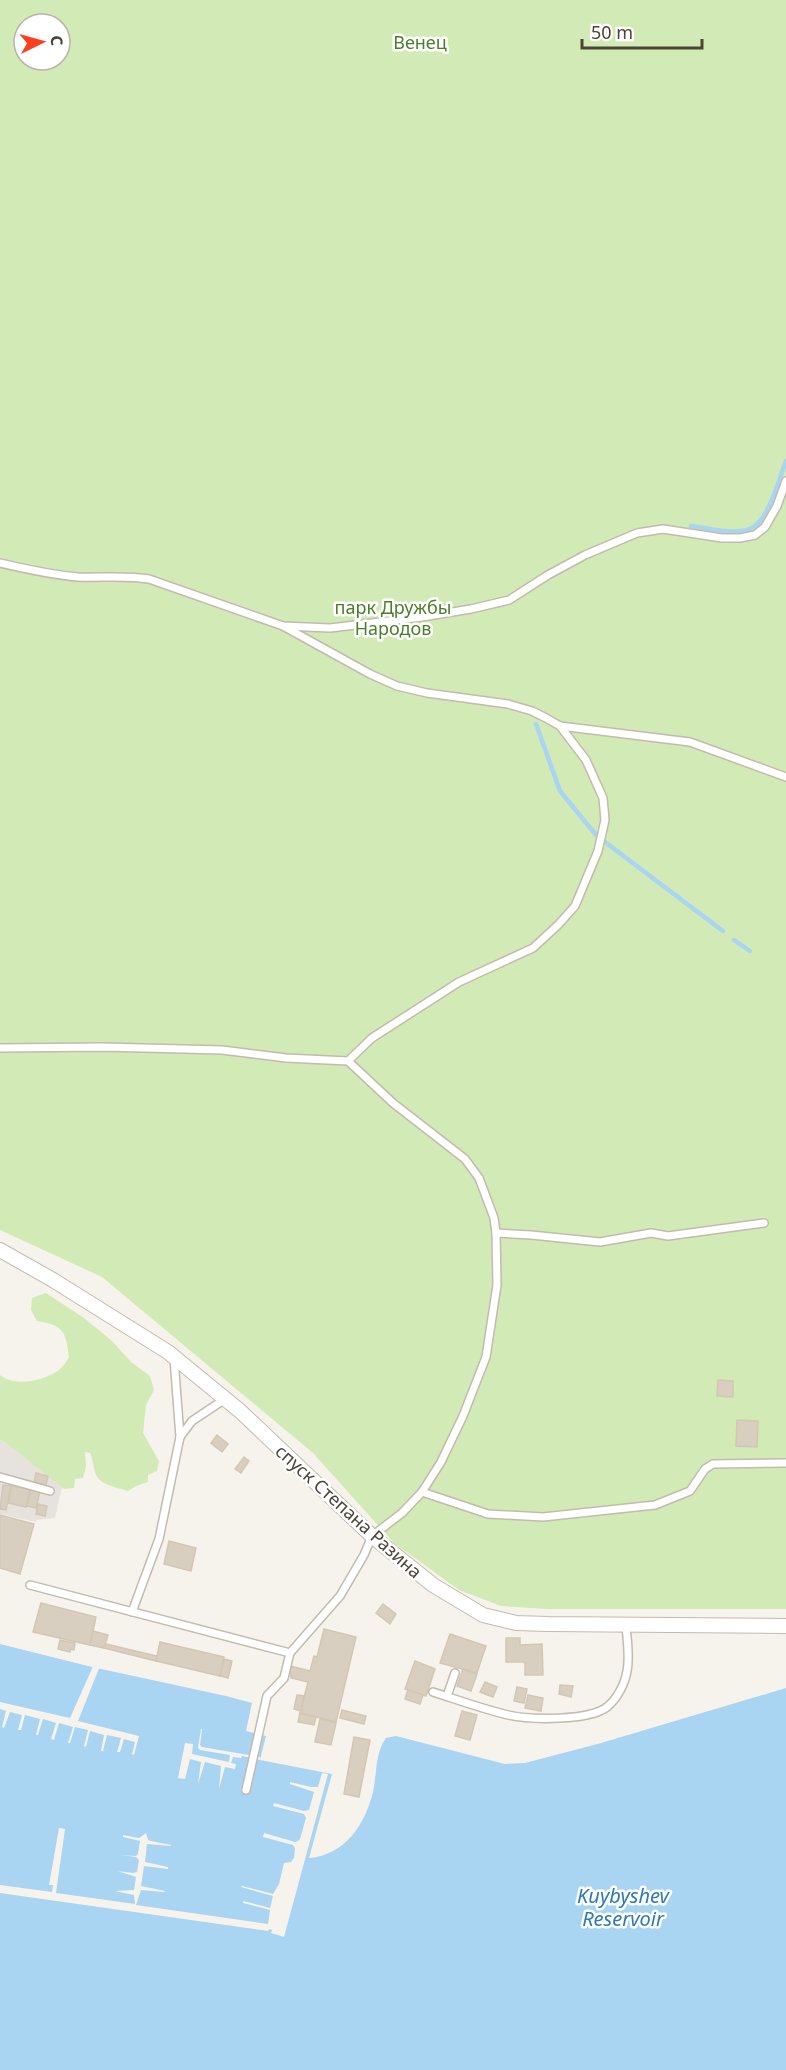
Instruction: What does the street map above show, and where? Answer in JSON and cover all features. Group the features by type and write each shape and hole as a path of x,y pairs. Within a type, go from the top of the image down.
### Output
{"street":[{"name":"спуск Степана Разина","path":"0,1250 143,1335 174,1358 240,1411 372,1536 433,1585 483,1616 516,1623 786,1626"}],"lane":[{"path":"283,626 330,628 422,617 509,600 585,555 637,533 663,529 722,538 755,535 765,527 777,506 786,481"},
{"path":"0,563 55,575 131,576 148,579 283,626 370,674 397,686 427,693 508,704 532,711 560,726 690,742 786,777"},
{"path":"348,1061 372,1038 459,982 533,948 575,906 598,851 605,820 603,798 586,760 560,726"},
{"path":"0,1048 103,1047 222,1050 286,1058 348,1061 393,1103 465,1159 479,1178 494,1218 496,1285 486,1357 463,1416 441,1462 422,1492 402,1513 372,1536 364,1555 340,1596 290,1653 284,1678 267,1696 246,1790"},
{"path":"496,1233 531,1234 600,1242 651,1233 668,1236 764,1223"},
{"path":"132,1612 159,1539 180,1437 174,1358"},
{"path":"180,1437 192,1421 225,1399"},
{"path":"422,1492 488,1514 543,1517 655,1505 690,1491 705,1469 713,1464 786,1463"},
{"path":"0,1477 50,1491"},
{"path":"30,1585 290,1653"},
{"path":"433,1692 510,1716 540,1719 599,1712 615,1699 625,1678 628,1657 626,1625"},
{"path":"447,1696 455,1673"}],"shaded area":[{"path":"0,1440 62,1487 55,1518 36,1522 0,1514"}],"green space":[{"name":"парк Дружбы Народов","path":"0,0 786,0 786,1609 547,1609 501,1606 459,1590 394,1543 313,1453 102,1277 0,1230"},
{"path":"46,1293 84,1318 112,1341 131,1362 150,1376 154,1390 146,1405 143,1433 159,1461 157,1471 148,1475 148,1482 128,1491 108,1485 97,1476 90,1453 85,1452 86,1466 83,1478 75,1479 74,1488 64,1489 0,1440 0,1375 20,1382 36,1380 58,1371 69,1357 67,1341 62,1331 53,1325 37,1321 31,1310 32,1298"}],"water":[{"name":"Kuybyshev Reservoir","path":"0,1644 252,1703 246,1731 266,1736 260,1760 332,1774 309,1858 333,1851 352,1836 359,1827 373,1792 378,1757 386,1738 396,1736 505,1764 525,1763 786,1688 786,2070 0,2070"}],"pier":[{"path":"94,1664 100,1666 78,1721 139,1736 134,1755 132,1754 135,1742 124,1739 120,1752 117,1752 121,1738 107,1735 103,1751 101,1751 104,1735 90,1731 86,1747 84,1746 88,1730 75,1727 70,1743 68,1743 73,1727 59,1723 54,1740 51,1739 56,1723 43,1719 38,1735 36,1735 40,1719 25,1715 21,1730 18,1730 22,1715 10,1712 4,1728 2,1727 6,1711 0,1709 0,1702 70,1718"},
{"path":"201,1729 200,1745 202,1747 260,1757 260,1760 242,1756 241,1758 233,1757 231,1763 236,1764 235,1769 225,1767 219,1789 221,1766 205,1762 198,1784 201,1762 190,1759 185,1779 178,1778 185,1743 193,1744 192,1754 229,1762 230,1755 198,1748"},
{"path":"322,1773 328,1774 284,1937 271,1933 272,1930 269,1929 268,1931 0,1893 0,1885 52,1892 53,1885 49,1885 59,1828 65,1829 56,1893 135,1904 134,1895 115,1891 134,1890 136,1877 118,1871 137,1872 139,1860 136,1857 120,1855 136,1856 140,1841 123,1837 123,1835 139,1838 146,1833 148,1840 171,1846 147,1844 145,1862 168,1867 168,1869 144,1866 141,1886 165,1891 141,1890 136,1905 268,1924 270,1910 243,1903 243,1901 270,1908 273,1896 241,1887 273,1894 279,1884 284,1863 291,1862 294,1858 295,1848 293,1845 263,1837 264,1833 298,1841 306,1818 304,1814 273,1806 274,1803 304,1811 309,1810 314,1792 290,1784 290,1782 318,1787"}],"building":[{"path":"718,1380 733,1381 733,1397 717,1396"},
{"path":"737,1420 758,1421 757,1447 736,1446"},
{"path":"217,1435 228,1444 222,1452 211,1443"},
{"path":"244,1457 249,1461 241,1473 235,1469"},
{"path":"36,1473 48,1476 46,1485 34,1482"},
{"path":"3,1485 11,1486 6,1510 0,1509"},
{"path":"12,1486 30,1489 26,1507 8,1503"},
{"path":"31,1489 40,1491 36,1508 27,1506"},
{"path":"38,1504 47,1506 45,1516 36,1514"},
{"path":"0,1515 34,1524 20,1574 0,1568"},
{"path":"169,1541 196,1548 191,1571 164,1564"},
{"path":"41,1603 96,1617 90,1645 33,1632"},
{"path":"383,1604 396,1614 390,1624 376,1613"},
{"path":"324,1629 356,1637 336,1722 300,1713 308,1682 291,1678 290,1666 310,1671 314,1656 317,1657"},
{"path":"93,1631 108,1635 104,1648 90,1645"},
{"path":"450,1634 486,1646 477,1673 440,1663"},
{"path":"506,1638 520,1638 520,1645 542,1644 543,1675 525,1675 525,1662 506,1662"},
{"path":"60,1640 75,1643 74,1650 71,1649 70,1652 58,1649"},
{"path":"160,1642 224,1657 220,1676 156,1661"},
{"path":"106,1644 157,1656 156,1661 104,1648"},
{"path":"224,1659 232,1661 228,1678 220,1676"},
{"path":"415,1661 435,1669 426,1696 405,1689"},
{"path":"463,1669 477,1674 471,1691 457,1686"},
{"path":"485,1682 497,1687 493,1697 480,1692"},
{"path":"560,1685 573,1686 571,1697 559,1694"},
{"path":"517,1687 527,1689 524,1703 514,1701"},
{"path":"408,1690 423,1695 420,1704 405,1699"},
{"path":"297,1695 304,1696 301,1711 294,1709"},
{"path":"528,1695 543,1698 541,1711 525,1708"},
{"path":"342,1710 366,1716 364,1724 340,1718"},
{"path":"462,1711 477,1715 470,1740 455,1736"},
{"path":"300,1713 316,1717 314,1725 298,1722"},
{"path":"320,1719 336,1723 331,1745 315,1742"},
{"path":"354,1737 370,1740 359,1797 344,1794"}],"waterway":[{"path":"691,526 730,531 752,528 764,516 786,461"},
{"path":"536,724 560,791 596,835"},
{"path":"605,842 723,931"},
{"path":"734,940 750,951"}],"park label":[{"name":"Венец","path":"420,42"}]}
